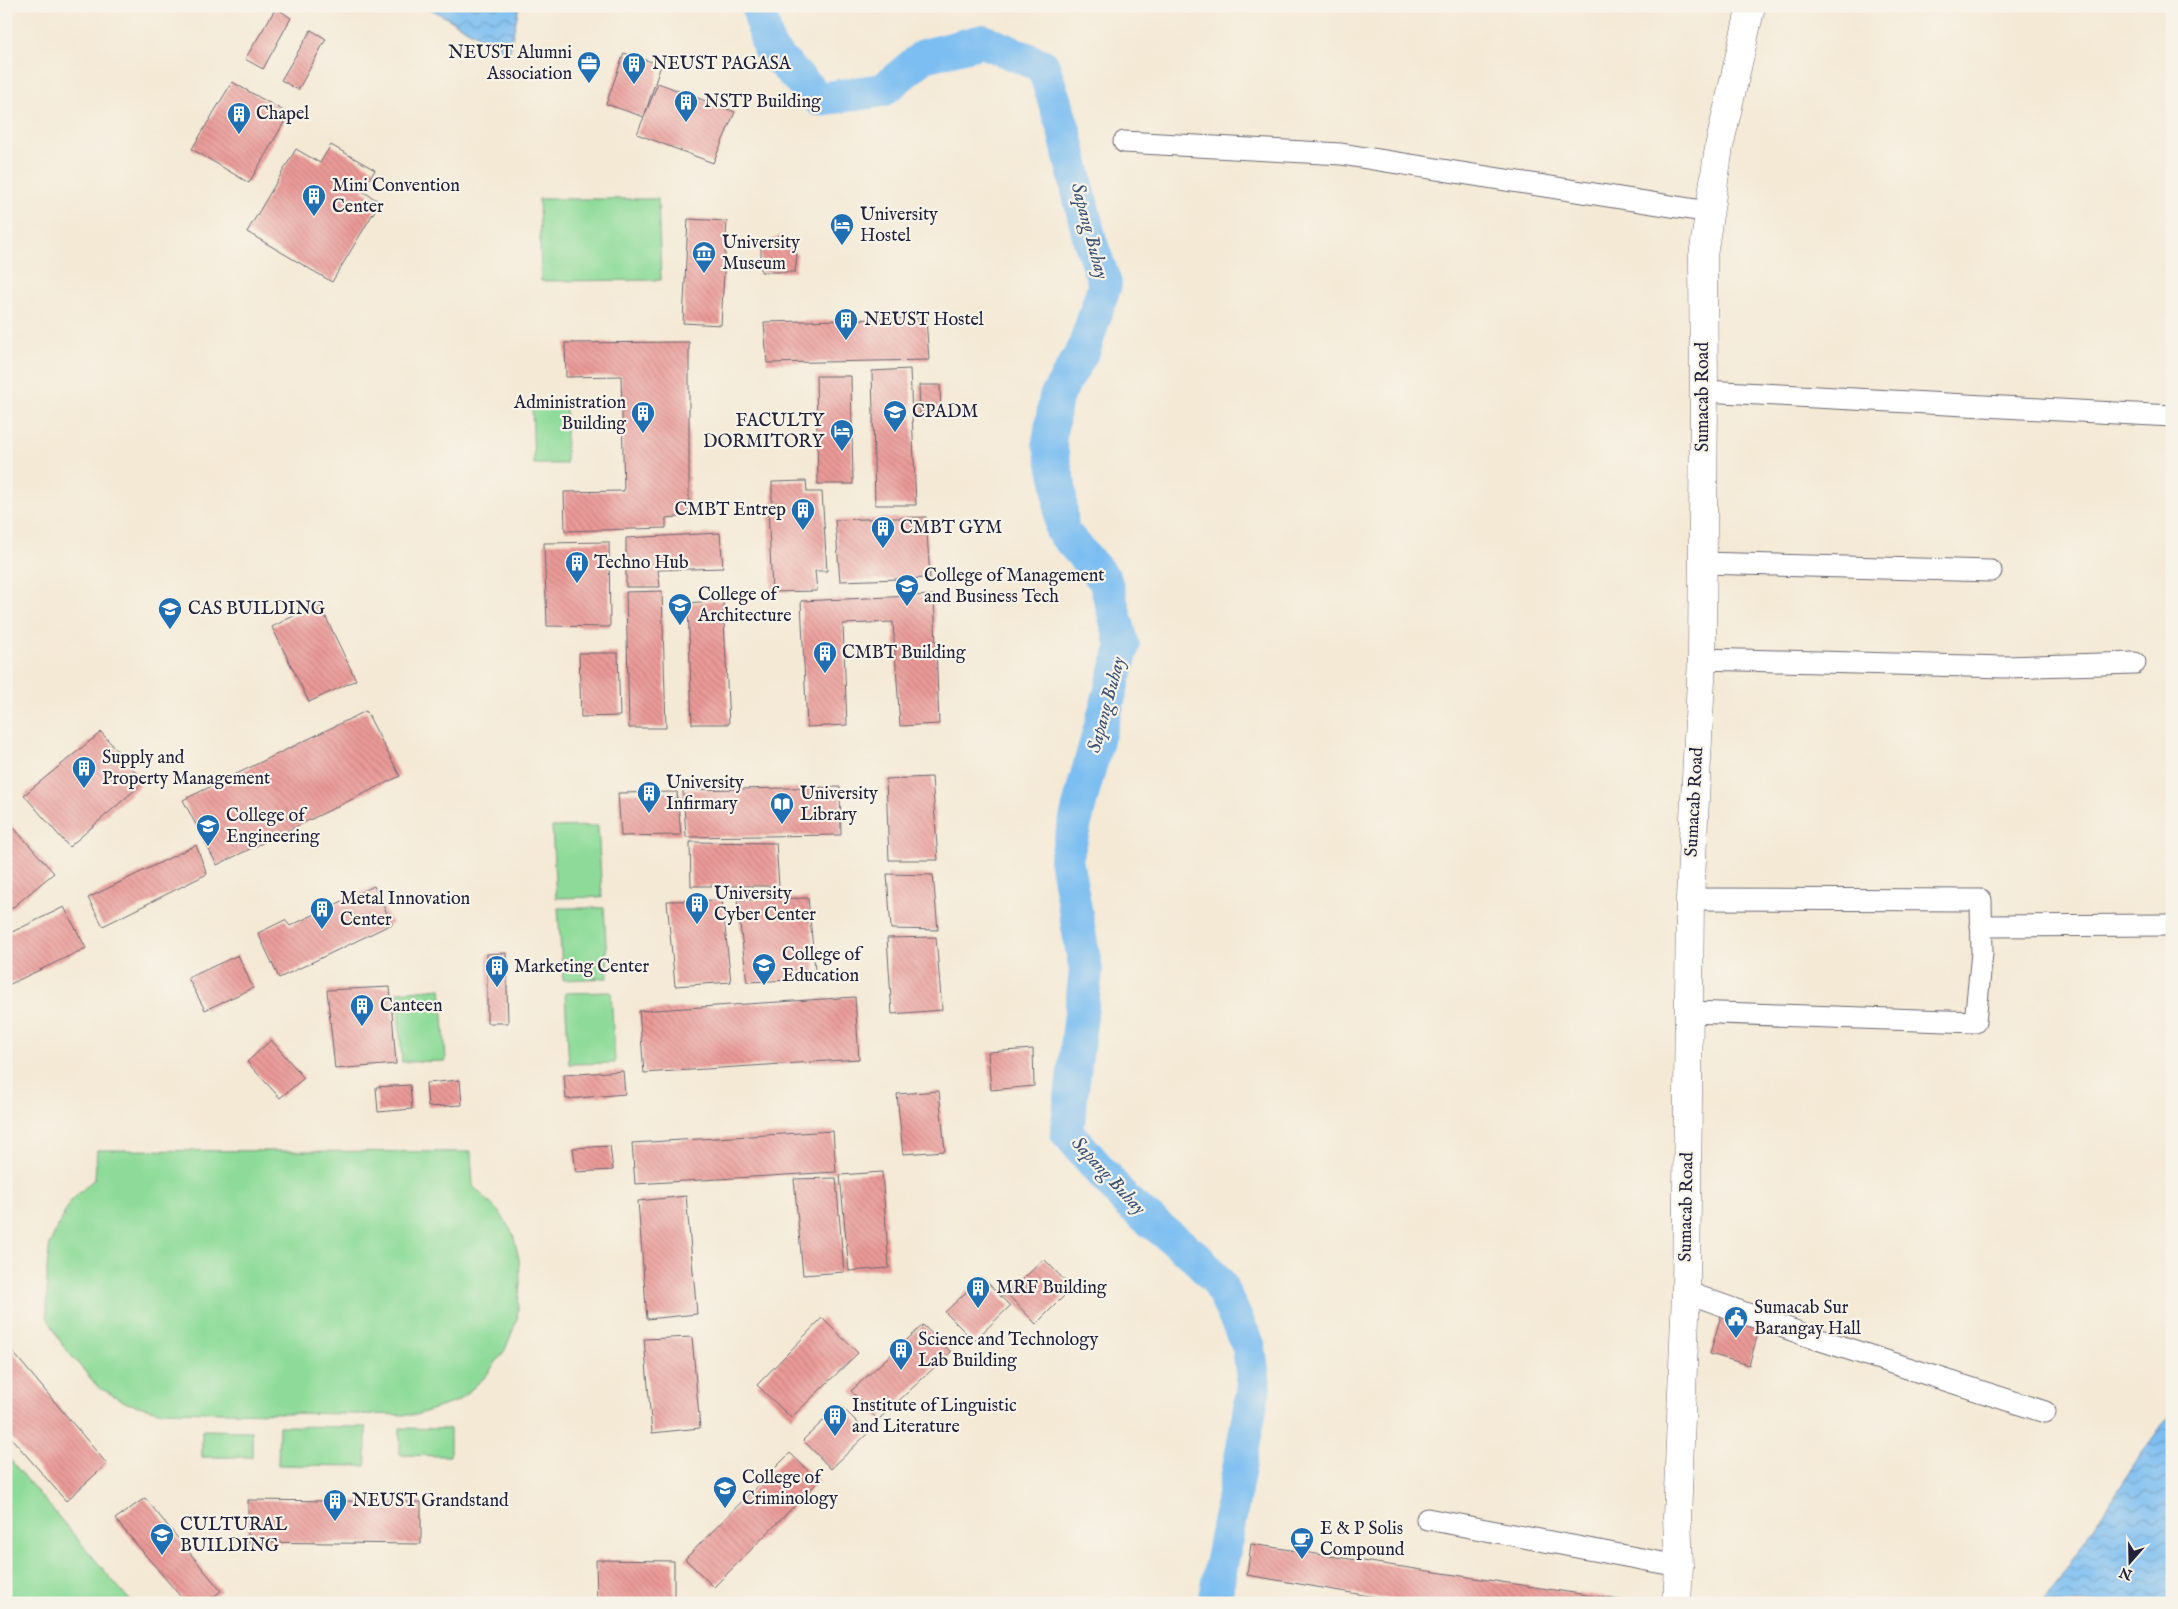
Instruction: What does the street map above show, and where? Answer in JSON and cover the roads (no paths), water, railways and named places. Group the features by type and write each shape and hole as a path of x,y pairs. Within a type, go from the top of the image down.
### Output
{"main road":[{"name":"Sumacab Road","path":"1677,1603 1679,1566 1677,1517 1686,1292 1690,899 1702,659 1703,256 1719,146 1752,6"}],"street":[{"path":"1124,142 1341,154 1709,212"},
{"path":"1704,391 2172,416"},
{"path":"1702,564 1990,571"},
{"path":"1702,659 2005,667 2134,663"},
{"path":"1690,899 1981,900 1982,953 1974,1022 1690,1012"},
{"path":"1981,926 2172,924"},
{"path":"1686,1292 1811,1337 2045,1412"},
{"path":"1427,1519 1679,1566"}],"water":[{"path":"426,6 519,6 509,54"},
{"path":"2172,1411 2172,1603 2044,1603 2137,1460"}],"waterway":[{"name":"Sapang Buhay","path":"758,6 769,49 819,99 883,90 924,56 983,41 1043,66 1064,130 1090,241 1105,284 1084,349 1056,397 1049,442 1059,484 1062,531 1105,580 1123,646 1066,859 1086,971 1067,1132 1128,1203 1196,1257 1219,1283 1249,1347 1254,1387 1214,1603"}],"place":[{"name":"NEUST Alumni Association","path":"589,84"},
{"name":"NEUST PAGASA","path":"634,85"},
{"name":"NSTP Building","path":"686,123"},
{"name":"Chapel","path":"239,135"},
{"name":"Mini Convention Center","path":"314,217"},
{"name":"University Hostel","path":"842,246"},
{"name":"University Museum","path":"704,274"},
{"name":"NEUST Hostel","path":"846,341"},
{"name":"CPADM","path":"895,433"},
{"name":"Administration Building","path":"643,434"},
{"name":"FACULTY DORMITORY","path":"842,452"},
{"name":"CMBT Entrep","path":"803,531"},
{"name":"CMBT GYM","path":"883,549"},
{"name":"Techno Hub","path":"577,584"},
{"name":"College of Management and Business Tech","path":"907,607"},
{"name":"College of Architecture","path":"680,626"},
{"name":"CAS BUILDING","path":"170,630"},
{"name":"CMBT Building","path":"825,674"},
{"name":"Supply and Property Management","path":"84,789"},
{"name":"University Infirmary","path":"649,814"},
{"name":"University Library","path":"782,825"},
{"name":"College of Engineering","path":"208,847"},
{"name":"University Cyber Center","path":"697,925"},
{"name":"Metal Innovation Center","path":"322,930"},
{"name":"College of Education","path":"764,986"},
{"name":"Marketing Center","path":"497,988"},
{"name":"Canteen","path":"362,1027"},
{"name":"MRF Building","path":"978,1309"},
{"name":"Sumacab Sur Barangay Hall","path":"1736,1339"},
{"name":"Science and Technology Lab Building","path":"901,1371"},
{"name":"Institute of Linguistic and Literature","path":"835,1437"},
{"name":"College of Criminology","path":"725,1509"},
{"name":"NEUST Grandstand","path":"335,1522"},
{"name":"CULTURAL BUILDING","path":"162,1556"},
{"name":"E & P Solis Compound","path":"1302,1560"}]}
